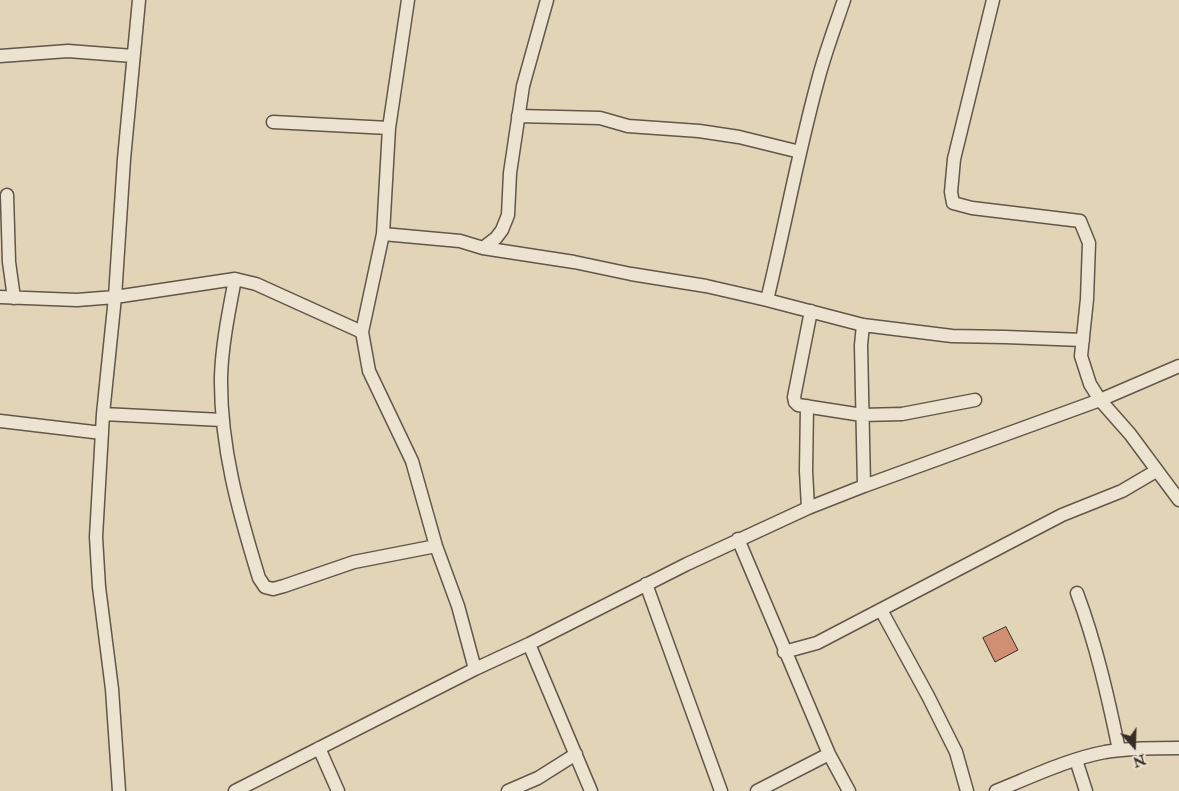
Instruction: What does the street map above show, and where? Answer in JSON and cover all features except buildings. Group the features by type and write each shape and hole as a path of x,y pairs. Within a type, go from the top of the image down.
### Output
{"street":[{"path":"118,791 112,689 99,587 96,537 103,414 115,297 124,159 139,0"},
{"path":"408,0 389,128 383,234 362,332 369,371 412,461 436,546 458,606 475,668"},
{"path":"484,248 502,230 508,214 510,173 523,86 547,0"},
{"path":"767,300 818,78 844,0"},
{"path":"994,0 954,159 951,192 953,203 972,208 1080,220 1089,243 1087,299 1081,356 1090,384 1100,400 1130,434 1179,500"},
{"path":"0,56 68,51 133,56"},
{"path":"518,116 600,118 628,126 699,131 739,137 800,152"},
{"path":"274,122 389,128"},
{"path":"7,195 9,262 14,298"},
{"path":"383,234 460,241 484,248 706,286 863,325 952,336 1083,340"},
{"path":"235,279 221,375 222,420 231,481 259,578 264,587 273,589 354,562 436,546"},
{"path":"0,296 77,300 115,297 235,279 256,284 362,332"},
{"path":"810,311 794,397 795,402 798,404 862,415 902,414 975,400"},
{"path":"863,325 861,345 864,486"},
{"path":"235,791 475,668 529,644 738,539 864,486 1100,400 1179,366"},
{"path":"807,406 806,472 808,508"},
{"path":"103,414 222,420"},
{"path":"0,421 102,433"},
{"path":"784,652 817,643 1062,515 1122,491 1156,471"},
{"path":"738,539 784,652 829,754 849,791"},
{"path":"646,584 721,791"},
{"path":"1077,593 1098,656 1109,698 1119,750"},
{"path":"882,610 956,752 967,791"},
{"path":"529,644 591,791"},
{"path":"319,748 338,791"},
{"path":"996,791 1076,760 1105,752 1134,748 1179,748"},
{"path":"508,791 538,778 576,754"},
{"path":"756,791 829,754"},
{"path":"1076,760 1086,791"}]}
